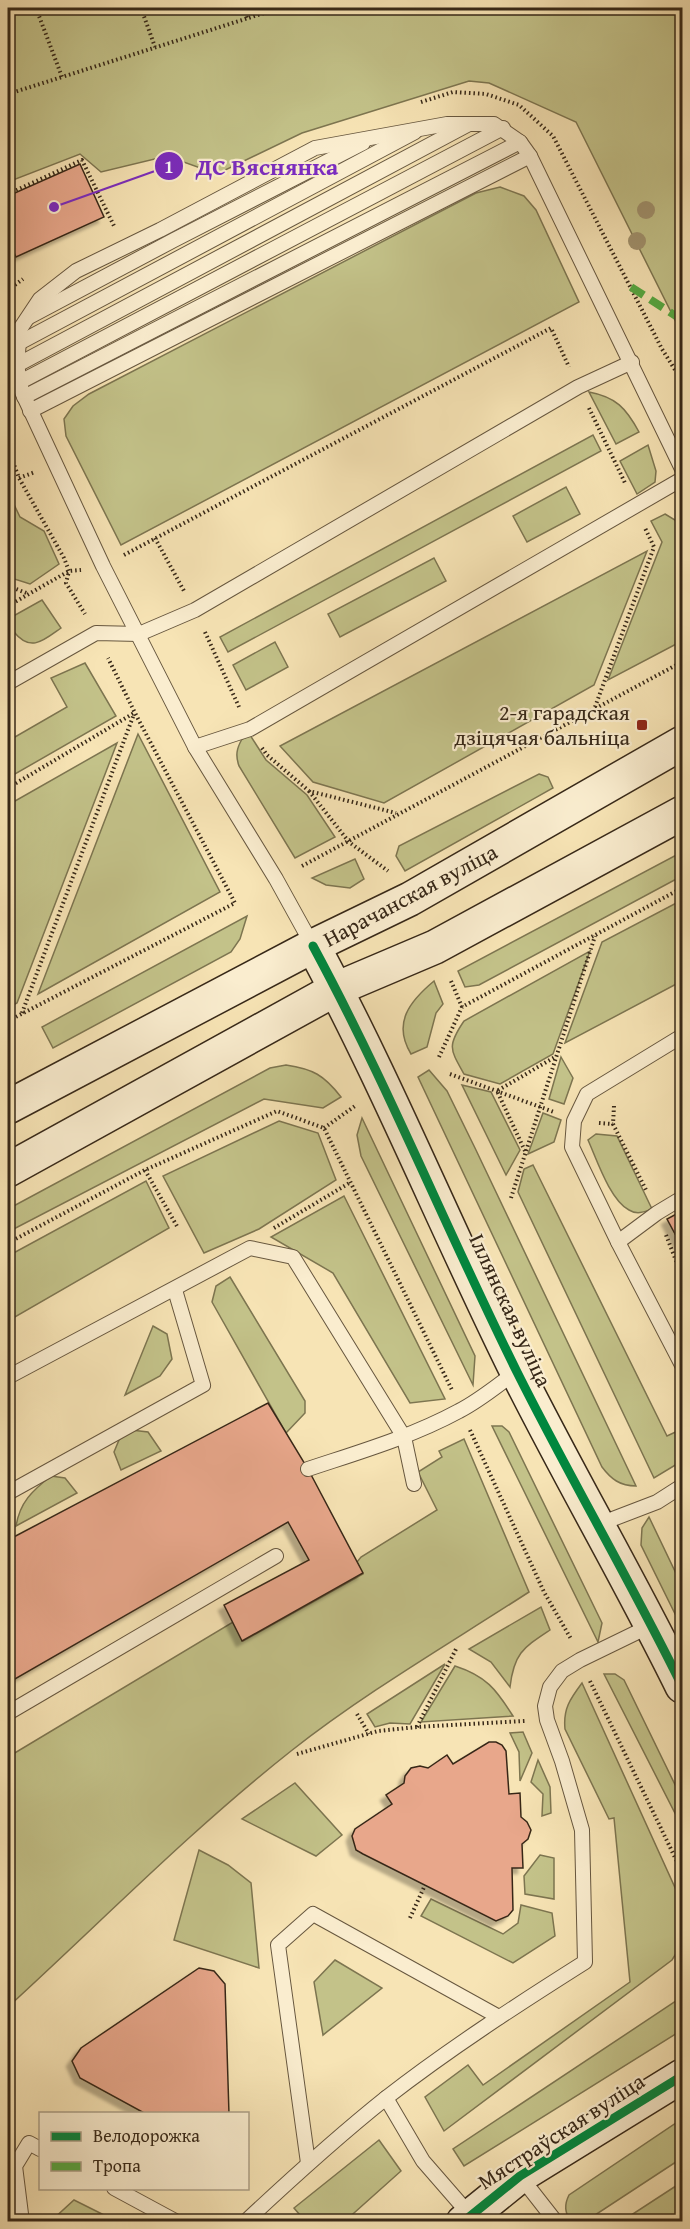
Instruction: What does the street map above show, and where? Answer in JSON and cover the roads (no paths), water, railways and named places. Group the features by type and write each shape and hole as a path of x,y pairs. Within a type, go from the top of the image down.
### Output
{"main road":[{"name":"Нарачанская вуліца","path":"8,1107 313,946 410,899 682,743"},
{"path":"8,1170 336,989 435,946 682,813"},
{"name":"Іллянская вуліца","path":"313,946 385,1088 517,1371 682,1686"},
{"name":"Мястраўская вуліца","path":"466,2218 520,2176 682,2076"}],"lane":[{"path":"313,946 276,879 195,747 103,566 24,397 17,365 17,344 20,329 40,299 76,271 160,230 315,148 447,123 494,124 503,128 520,142 530,156 682,469"},
{"path":"17,365 471,123"},
{"path":"17,344 425,127"},
{"path":"20,382 503,128"},
{"path":"24,397 520,142"},
{"path":"30,411 530,156"},
{"path":"8,683 96,633 139,634 195,610 578,387 632,363"},
{"path":"195,747 250,729 682,479"},
{"path":"682,1036 587,1094 574,1121 572,1147 682,1365"},
{"path":"618,1242 657,1213 682,1198"},
{"path":"8,1377 250,1248 293,1257 405,1437 414,1484"},
{"path":"8,1493 203,1385 175,1290"},
{"path":"308,1469 405,1437 462,1410 517,1371"},
{"path":"597,1525 657,1502 682,1486"},
{"path":"8,1713 276,1556"},
{"path":"245,2222 308,2163 386,2098 499,2017 585,1962 582,1830 562,1761 547,1720 545,1706 550,1687 562,1671 652,1625"},
{"path":"308,2163 279,1945 313,1914 499,2017"},
{"path":"386,2098 423,2161 466,2218"},
{"path":"22,2222 15,2166 29,2143 39,2148"},
{"path":"520,2176 556,2222"},
{"path":"118,2190 177,2222"}],"place":[{"name":"ДС Вяснянка","path":"54,207"},
{"name":"2-я гарадская дзіцячая бальніца","path":"642,725"}]}
